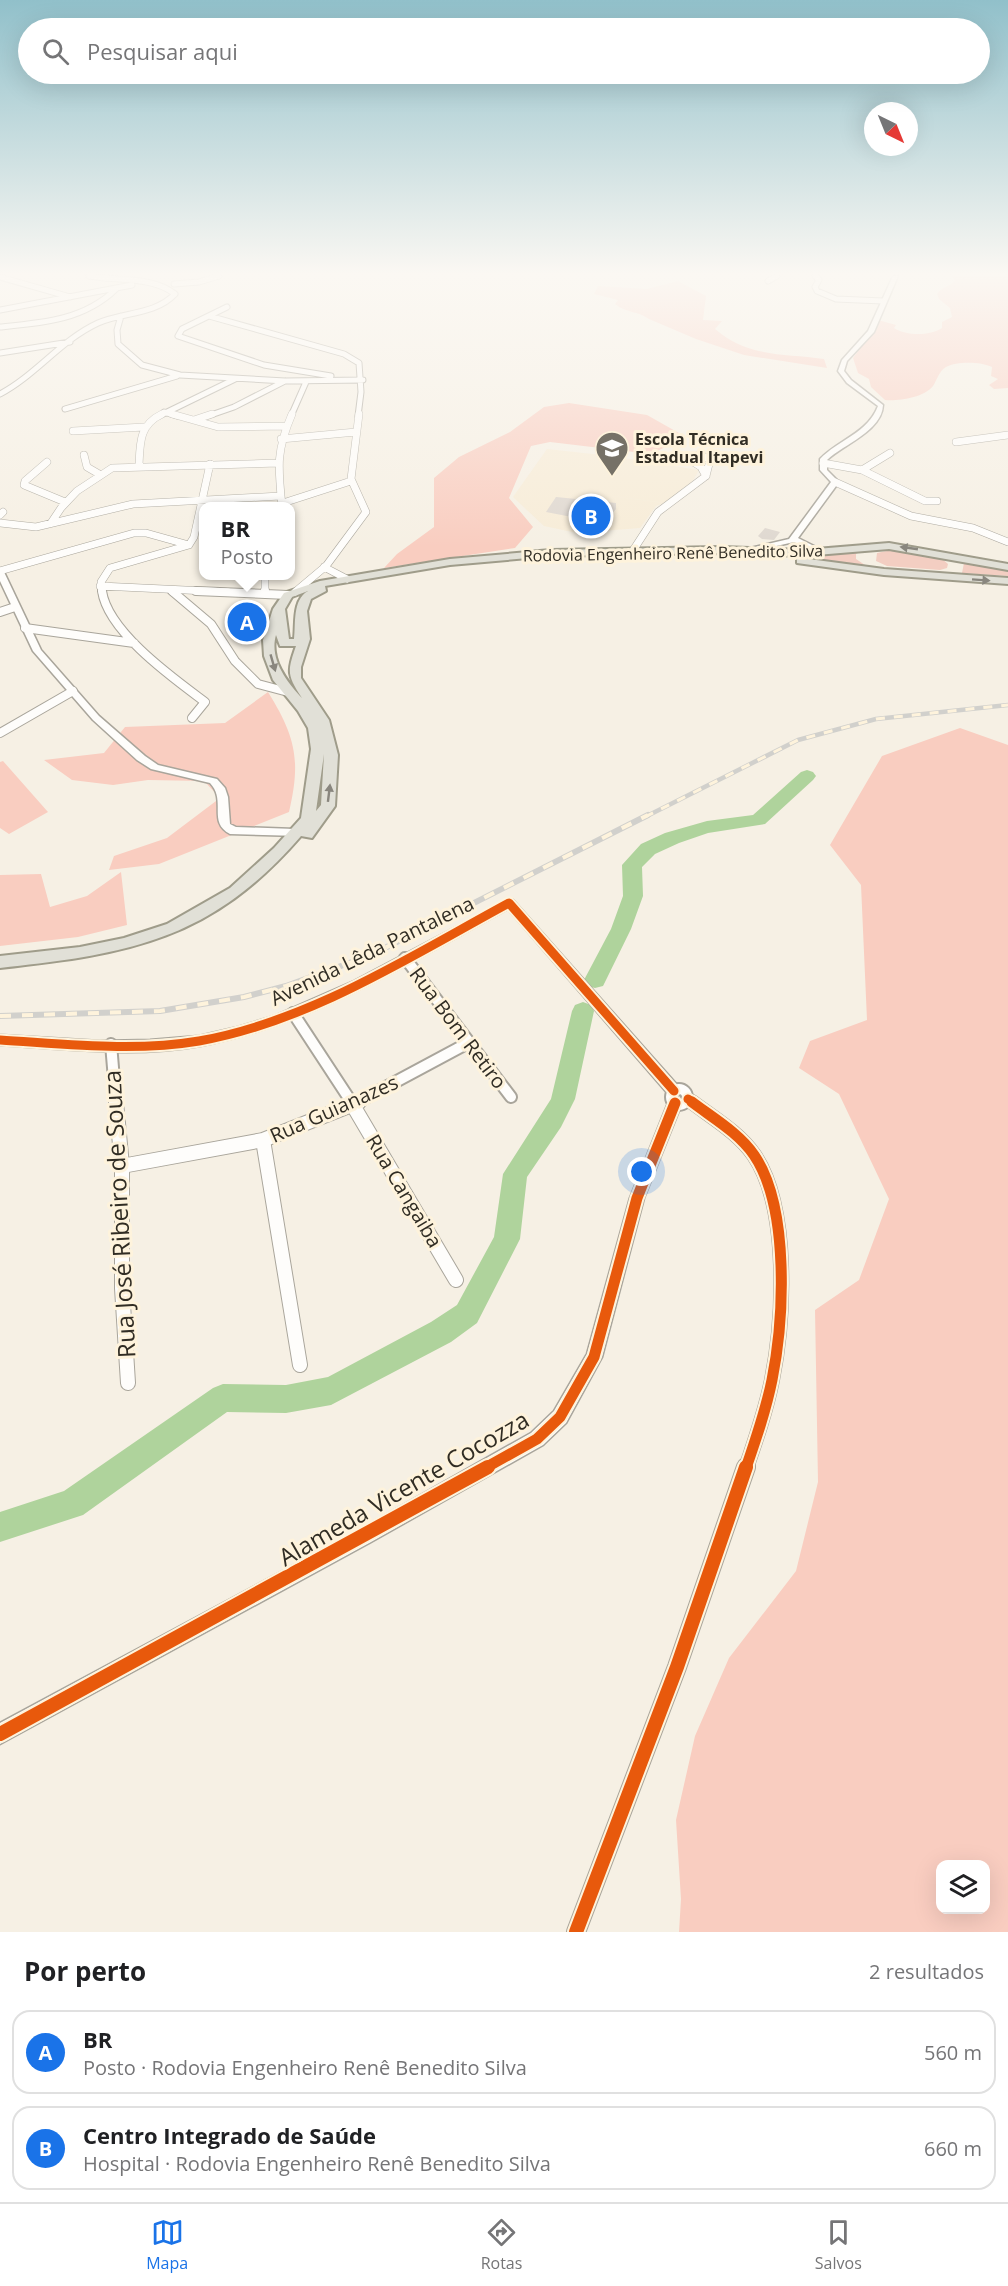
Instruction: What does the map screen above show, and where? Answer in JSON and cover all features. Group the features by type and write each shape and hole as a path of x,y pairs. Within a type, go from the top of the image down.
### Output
{"main road":[{"name":"Rodovia Engenheiro Renê Benedito Silva","path":"291,594 347,579 491,557 749,550 780,553 822,552 868,547 902,547 1008,567"},
{"path":"868,547 863,556 866,562 884,572"},
{"path":"941,553 951,562 953,569 942,577"},
{"name":"Rodovia Engenheiro Renê Benedito Silva","path":"0,969 72,962 119,953 171,937 220,909 302,840 328,806 331,755 322,720 295,678 295,667 304,639 301,611 306,597 320,589 454,567 534,559 724,557 798,561 884,572 1008,581"},
{"path":"0,962 125,944 173,928 235,892 279,852 308,819 318,749 315,728 304,709 288,692 276,674 270,656 269,640 278,613 291,594"},
{"path":"278,613 284,643 300,642 303,622"}],"street":[{"path":"0,394 23,381 41,366"},
{"path":"146,366 180,375 306,382 363,380"},
{"path":"271,366 353,380"},
{"path":"100,586 291,594 324,567 366,512 365,503 351,481 363,380 360,366"},
{"path":"842,366 841,371 847,380 881,406 880,412 871,424 827,455 823,463 824,470 835,482 911,516 973,528 1008,542"},
{"path":"64,409 180,375"},
{"path":"73,431 144,427 164,412 236,378"},
{"path":"194,420 234,407 285,381"},
{"path":"282,502 278,463 281,439 306,382"},
{"path":"164,412 218,427 287,426"},
{"path":"139,466 144,427"},
{"path":"281,439 356,432"},
{"path":"956,442 1008,435"},
{"path":"862,470 890,453"},
{"path":"84,455 87,467 99,474"},
{"path":"47,462 25,481 24,485 65,501"},
{"path":"51,523 65,501 99,474 112,468 278,463"},
{"path":"823,463 862,470 925,501 937,501"},
{"path":"203,500 210,464"},
{"path":"632,552 658,512 693,489 706,476"},
{"path":"0,523 26,527 133,504 203,500 282,502 351,481"},
{"path":"793,539 835,482"},
{"path":"192,718 205,702 134,643 112,614 100,586 103,574 110,568 189,545 194,537 199,516"},
{"path":"189,545 146,533 134,533 0,572 37,651 96,718 141,758 172,773 213,781 220,788 223,797 223,822 226,827 234,831 295,833"},
{"path":"749,550 793,539 822,552"},
{"path":"324,567 347,579"},
{"path":"265,580 265,594"},
{"path":"171,590 211,624 235,661 258,684 288,692"},
{"path":"189,603 205,591"},
{"path":"0,612 15,607"},
{"path":"25,628 134,643"},
{"path":"0,733 73,691"},
{"name":"Avenida Lêda Pantalena","path":"0,1040 146,1045 200,1041 246,1030 292,1013 405,958 509,903 600,1003 679,1098"},
{"name":"Rua Bom Retiro","path":"405,958 511,1097"},
{"name":"Rua Cangaiba","path":"292,1013 353,1105 456,1280"},
{"name":"Rua Guianazes","path":"122,1166 263,1140 353,1105 468,1043"},
{"name":"Rua José Ribeiro de Souza","path":"111,1044 122,1166 122,1288 128,1383"},
{"path":"576,1932 673,1683 733,1505 774,1364 782,1248 772,1199 760,1164 749,1148 679,1098"},
{"name":"Alameda Vicente Cocozza","path":"0,1734 537,1440 560,1417 594,1357 637,1197 679,1098"},
{"path":"263,1140 300,1365"}],"shaded area":[{"path":"856,366 948,366 940,373 929,390 917,396 897,400 885,400 871,387 869,379 858,373"},
{"path":"989,366 1008,366 1008,388 994,389 989,385 998,379 991,376 992,367"},
{"path":"569,403 647,415 686,437 651,454 550,442 531,446 509,498 533,527 515,548 384,568 397,554 434,527 434,478 459,457 510,432 544,407"},
{"path":"547,449 611,456 699,470 690,486 665,503 535,486 664,503 656,506 640,528 577,533 544,526 513,497"},
{"path":"896,549 941,558 948,564 947,568 940,570 887,566 876,561 877,553"},
{"path":"859,551 856,559 865,565 802,557"},
{"path":"961,560 1008,570 1008,576 962,573 964,563"},
{"path":"268,692 285,723 294,750 295,778 289,812 159,864 109,870 114,856 167,838 220,798 204,781 148,780 113,785 72,780 44,760 104,753 125,727 225,723"},
{"path":"960,728 1008,745 1008,1932 679,1932 681,1899 676,1820 695,1736 729,1658 796,1571 818,1482 815,1310 859,1280 889,1199 839,1094 799,1068 810,1041 867,1020 861,885 830,845 882,756"},
{"path":"3,761 48,812 9,834 0,828 0,762"},
{"path":"121,872 127,925 78,937 0,946 0,875 41,874 50,907 87,896"}],"building":[{"path":"556,497 616,503 616,509 611,515 576,509 572,517 546,512"},
{"path":"765,528 780,532 774,540 762,539 758,536"},
{"path":"258,608 257,633 243,634 243,629 235,629 237,615 245,615 245,609"}],"waterway":[{"path":"595,980 621,929 633,896 632,865 648,849 672,838 707,827 758,820 807,776"},
{"path":"0,1527 72,1504 223,1398 286,1399 331,1391 441,1332 467,1314 507,1239 515,1174 553,1120 563,1099 583,1011"}],"railway":[{"path":"645,817 798,740 876,719 1008,705"},
{"path":"0,1016 160,1011 244,997 286,986 371,955 648,815"}],"cycle path":[{"path":"0,1040 100,1046 150,1046 199,1041 238,1032 278,1019 358,984 509,903 674,1091"},
{"path":"576,1932 697,1614 757,1435 768,1399 775,1363 780,1313 781,1263 779,1238 769,1190 760,1166 747,1146 688,1099"},
{"path":"0,1734 365,1536 537,1439 560,1417 594,1357 637,1198 675,1103"}],"place":[{"name":"Escola Técnica Estadual Itapevi","path":"612,477"},
{"name":"Centro Integrado de Saúde","path":"591,516"},
{"name":"BR","path":"247,622"}]}
